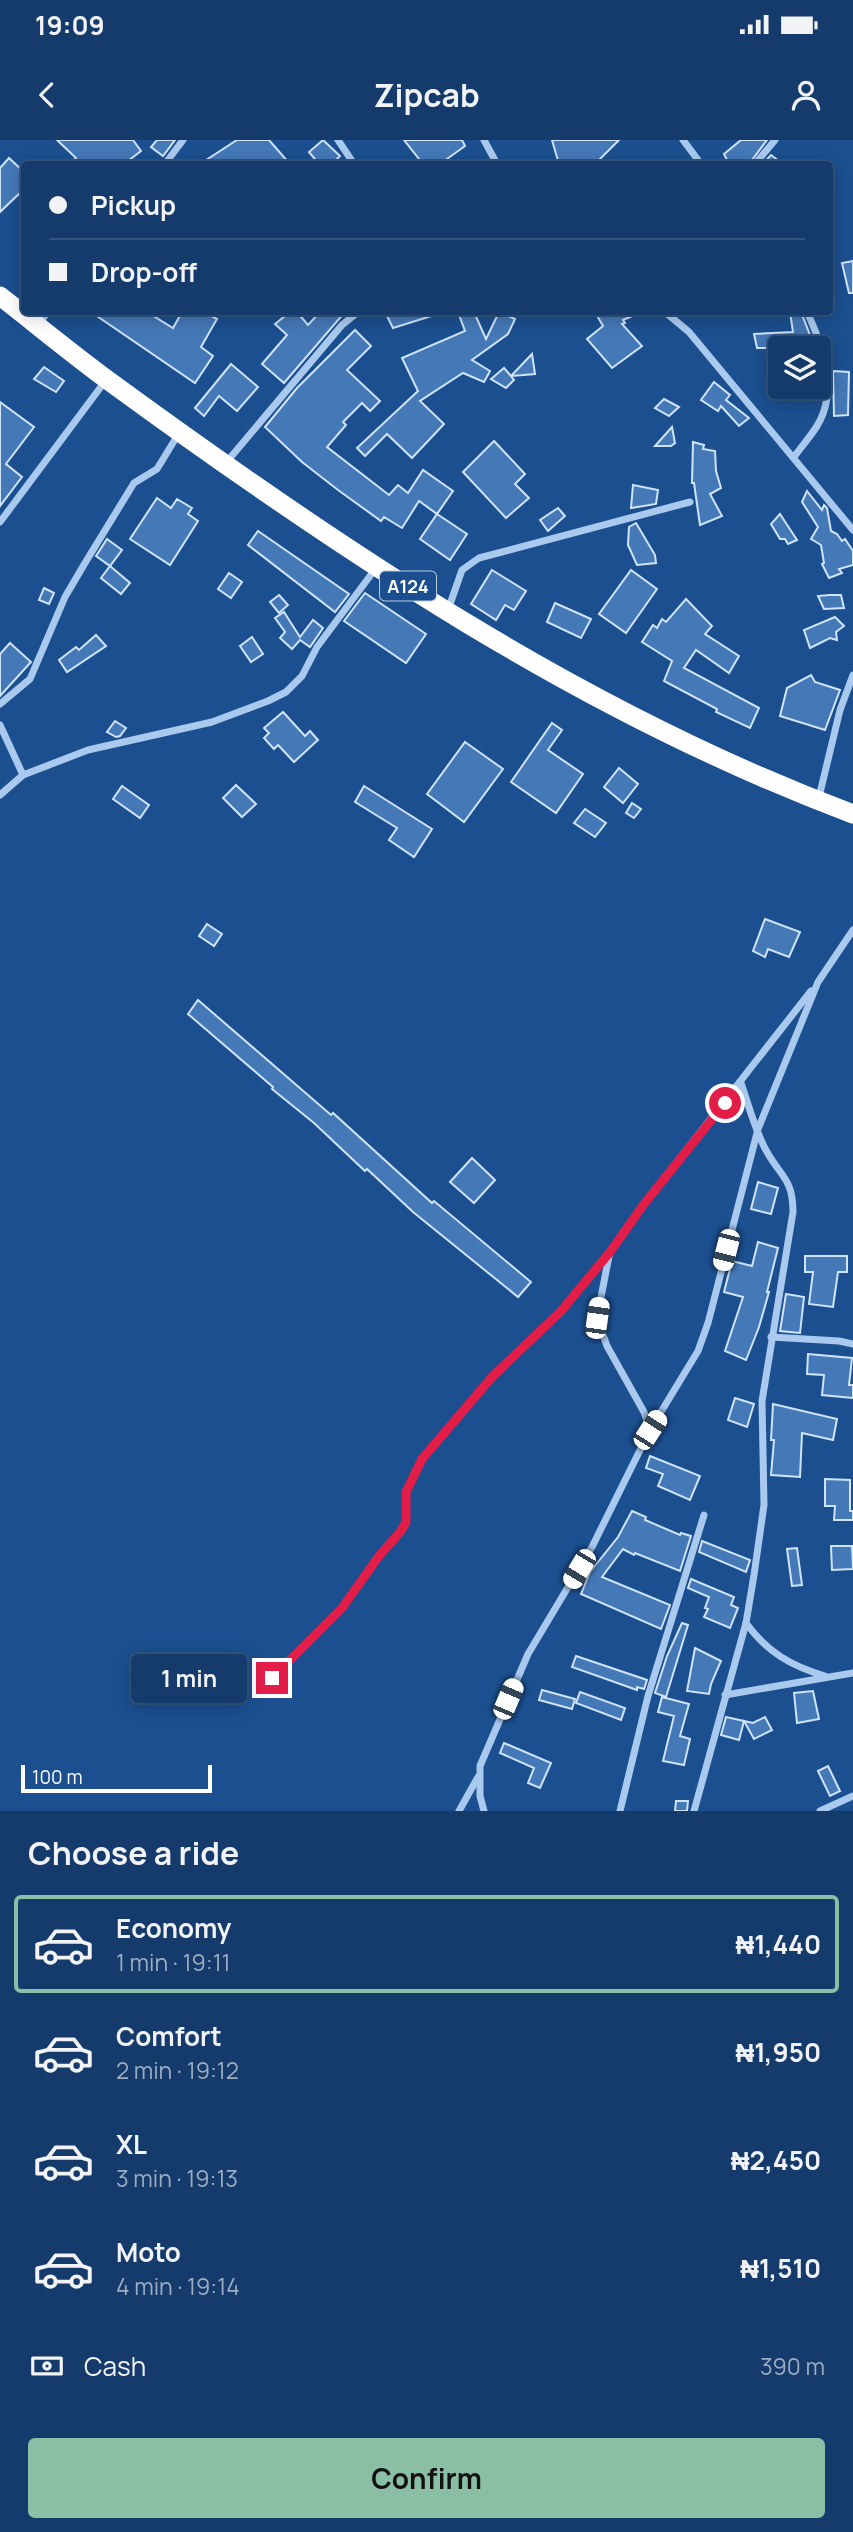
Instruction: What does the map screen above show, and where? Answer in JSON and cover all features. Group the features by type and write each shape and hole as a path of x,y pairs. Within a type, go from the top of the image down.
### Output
{"highway":[{"name":"A124","path":"0,296 21,307"},
{"name":"A124","path":"43,318 106,379 376,567 447,611 523,656 672,735 853,814"}],"street":[{"path":"167,161 183,140"},
{"path":"338,140 352,161"},
{"path":"484,140 495,161"},
{"path":"683,140 699,161"},
{"path":"758,161 775,140"},
{"path":"225,464 342,325 354,315"},
{"path":"669,315 689,332 853,530"},
{"path":"794,457 818,424 827,391 827,367 808,315"},
{"path":"0,522 106,379"},
{"path":"0,704 30,679 65,597 92,551 134,483 157,469 180,432"},
{"path":"447,611 462,570 479,558 690,502"},
{"path":"0,795 23,775 88,750 212,722 286,692 302,676 317,647 376,567"},
{"path":"818,801 839,710 853,675"},
{"path":"0,725 23,775"},
{"path":"272,1678 342,1608 379,1556 401,1531 406,1522 406,1492 422,1459 492,1377 561,1311 610,1252 644,1204 818,982 853,930"},
{"path":"459,1811 478,1777 480,1766 527,1654 592,1547 650,1430 698,1351 708,1323 758,1129 818,982"},
{"path":"694,1811 746,1623 764,1505 762,1401 793,1212 793,1195 789,1182 767,1153 741,1083"},
{"path":"610,1252 597,1318 607,1346 644,1412 650,1430"},
{"path":"771,1337 839,1340 853,1344"},
{"path":"620,1811 648,1696 704,1515"},
{"path":"746,1623 764,1645 786,1662 829,1677"},
{"path":"725,1695 853,1673"},
{"path":"478,1777 484,1811"},
{"path":"820,1811 853,1796"}],"building":[{"path":"57,140 133,140 141,151 128,161 73,161 76,158"},
{"path":"157,140 175,140 163,156 151,147"},
{"path":"237,140 269,140 287,161 205,161"},
{"path":"323,140 340,156 335,161 316,161 309,152"},
{"path":"404,140 462,140 465,146 444,161 421,161"},
{"path":"552,140 619,140 598,161 558,161"},
{"path":"741,140 767,140 751,161 728,161 724,154"},
{"path":"771,155 779,161 766,161"},
{"path":"9,158 21,169 21,192 0,212 0,168"},
{"path":"853,261 853,293 849,293 842,263"},
{"path":"95,315 152,315 173,328 180,315 210,315 217,319 201,347 213,356 195,383"},
{"path":"286,315 300,315 308,325 317,315 342,315 284,383 262,364 287,335 275,324"},
{"path":"386,315 435,315 393,328"},
{"path":"459,315 475,315 486,339 498,315 515,319 508,334 472,360 490,371 484,382 463,373 420,401 444,424 412,458 387,434 365,456 357,448 418,391 402,358 465,331"},
{"path":"597,315 635,315 623,320 625,323 622,324 642,346 612,368 587,339 603,326"},
{"path":"790,315 802,315 810,336 768,336 768,348 757,348 754,334 793,332"},
{"path":"355,330 371,346 347,370 380,401 370,411 362,403 343,422 346,425 327,447 389,495 398,485 408,493 423,470 453,491 437,514 419,501 402,528 384,517 381,521 338,490 302,462 265,427 297,388"},
{"path":"532,354 535,374 511,376"},
{"path":"231,364 258,387 237,411 219,396 204,416 195,408"},
{"path":"44,367 64,381 56,392 34,379"},
{"path":"504,368 514,380 506,388 491,379"},
{"path":"833,371 849,372 848,415 834,416"},
{"path":"714,382 730,395 726,400 749,418 739,426 721,406 718,411 701,400"},
{"path":"664,399 679,407 669,416 655,408"},
{"path":"0,402 34,427 6,464 22,477 0,506"},
{"path":"672,427 675,443 671,446 655,446"},
{"path":"494,441 525,474 515,484 529,498 506,518 463,472"},
{"path":"693,442 704,445 703,449 715,451 716,471 721,488 710,494 722,516 700,525 692,483"},
{"path":"633,485 658,490 656,504 631,508"},
{"path":"807,491 822,510 824,505 827,508 831,531 842,541 845,539 853,551 853,565 839,569 842,573 829,578 822,564 821,545 811,539 818,527 802,502"},
{"path":"157,498 171,508 177,499 192,508 188,514 198,521 170,565 130,539"},
{"path":"558,508 565,516 548,531 540,520"},
{"path":"437,514 467,534 450,560 420,539"},
{"path":"780,514 797,540 788,544 785,539 780,539 771,524"},
{"path":"636,523 655,555 656,563 637,565 628,545 629,527"},
{"path":"258,531 349,594 335,612 248,545"},
{"path":"107,539 122,550 110,566 96,556"},
{"path":"110,566 130,583 121,594 101,578"},
{"path":"492,570 526,591 514,610 505,605 496,620 471,604"},
{"path":"631,570 657,589 626,633 599,614"},
{"path":"229,573 242,582 231,598 218,589"},
{"path":"44,588 54,593 49,604 39,600"},
{"path":"365,593 426,634 406,663 344,621"},
{"path":"279,595 288,605 279,613 270,602"},
{"path":"841,595 844,608 824,609 818,596"},
{"path":"686,599 712,626 705,634 739,656 729,673 696,650 684,668 759,708 750,728 716,712 717,709 664,681 672,661 642,642 653,625 657,628 662,619 666,622"},
{"path":"555,603 591,619 581,638 547,622"},
{"path":"284,612 300,637 313,620 323,628 310,647 300,640 292,649 280,638 285,632 275,618"},
{"path":"835,617 844,626 836,632 837,640 830,638 810,648 804,630"},
{"path":"96,635 106,646 67,672 59,660 76,647 79,650"},
{"path":"252,637 263,654 251,662 240,646"},
{"path":"10,643 31,662 0,696 0,654"},
{"path":"811,675 815,682 840,690 825,730 780,716 787,688"},
{"path":"283,712 305,736 310,731 318,740 294,762 278,745 274,749 264,738 269,733 264,728"},
{"path":"115,721 126,728 116,737 107,732"},
{"path":"552,723 562,730 548,750 583,774 556,813 511,782"},
{"path":"465,742 503,769 464,822 427,794"},
{"path":"619,768 638,784 623,803 604,787"},
{"path":"236,785 256,804 242,817 223,798"},
{"path":"122,786 149,805 140,818 113,799"},
{"path":"364,786 432,829 414,857 389,840 397,828 355,802"},
{"path":"632,803 641,809 634,818 626,813"},
{"path":"585,809 606,823 595,837 574,823"},
{"path":"765,919 800,932 789,957 768,949 765,957 753,951"},
{"path":"207,924 222,934 214,946 199,936"},
{"path":"198,1000 331,1115 333,1113 432,1203 434,1201 531,1282 518,1297 413,1212 367,1169 365,1171 188,1014"},
{"path":"472,1158 495,1180 474,1203 450,1182"},
{"path":"758,1182 778,1188 771,1214 751,1209"},
{"path":"758,1242 778,1248 759,1327 746,1360 725,1351 743,1297 724,1292 732,1261 752,1266"},
{"path":"805,1256 847,1256 847,1272 838,1272 833,1307 809,1304 813,1272 805,1272"},
{"path":"786,1294 804,1297 800,1333 780,1331"},
{"path":"808,1354 852,1358 849,1385 853,1385 853,1398 822,1395 824,1375 807,1374"},
{"path":"735,1398 754,1404 747,1427 728,1420"},
{"path":"773,1404 837,1419 833,1440 802,1433 800,1477 771,1475"},
{"path":"650,1456 700,1476 690,1500 658,1486 663,1474 646,1468"},
{"path":"825,1479 850,1480 850,1511 853,1511 853,1520 834,1520 835,1506 825,1506"},
{"path":"632,1511 646,1517 645,1520 680,1535 691,1536 680,1571 623,1549 602,1577 670,1605 661,1629 581,1594 590,1572 618,1537"},
{"path":"702,1541 750,1560 746,1572 699,1552"},
{"path":"831,1546 852,1546 853,1569 832,1570"},
{"path":"797,1548 802,1585 792,1586 787,1549"},
{"path":"691,1579 734,1597 731,1605 738,1608 730,1628 704,1617 709,1597 688,1588"},
{"path":"682,1623 688,1625 666,1697 655,1693 667,1656"},
{"path":"695,1648 721,1661 709,1694 687,1691"},
{"path":"576,1656 647,1680 644,1689 637,1687 637,1690 572,1667"},
{"path":"542,1690 575,1699 572,1709 539,1700"},
{"path":"813,1691 819,1719 797,1723 794,1693"},
{"path":"580,1692 625,1708 621,1720 576,1703"},
{"path":"662,1697 689,1704 680,1736 690,1739 684,1765 663,1761 674,1716 658,1712"},
{"path":"726,1717 744,1721 739,1740 721,1735"},
{"path":"765,1717 772,1730 754,1739 744,1721 753,1723"},
{"path":"504,1743 551,1763 540,1788 528,1783 534,1768 500,1753"},
{"path":"828,1766 840,1791 830,1796 818,1771"},
{"path":"676,1801 688,1801 687,1811 675,1811"}],"route":[{"path":"272,1678 342,1608 379,1556 401,1531 406,1522 406,1492 422,1459 492,1377 561,1311 725,1103"}]}
